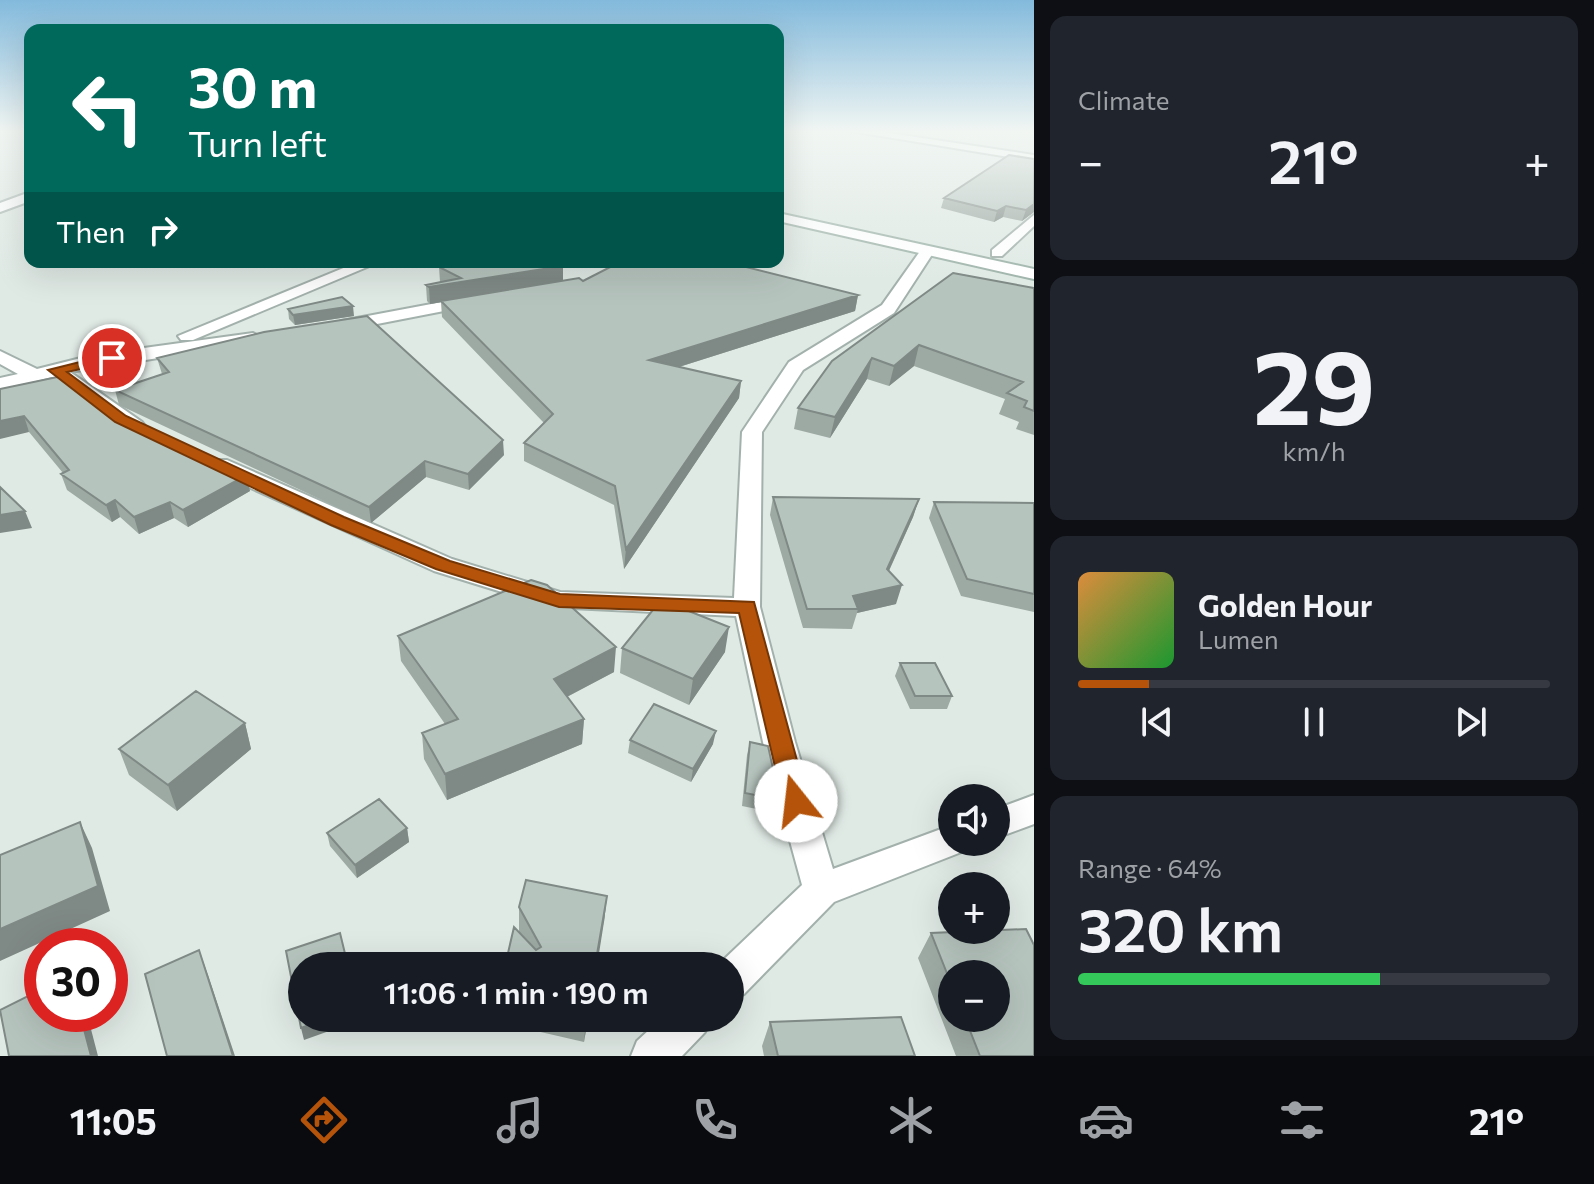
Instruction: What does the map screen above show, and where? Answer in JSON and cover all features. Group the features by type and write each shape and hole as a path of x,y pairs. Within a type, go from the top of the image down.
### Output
{"street":[{"path":"0,196 24,199"},
{"path":"0,208 24,199"},
{"path":"784,207 1034,260"},
{"path":"784,218 1034,274"},
{"path":"997,253 1034,219"},
{"path":"821,890 779,742 747,607 752,432 796,366 888,309 928,250"},
{"path":"132,355 224,323 357,268"},
{"path":"322,329 499,297"},
{"path":"0,384 132,355 277,335"},
{"path":"0,356 45,372 121,419 150,433"},
{"path":"193,453 338,521 443,565 559,601 747,607"},
{"path":"1010,818 1034,809"},
{"path":"744,966 821,890 938,845"},
{"path":"652,1056 677,1032"}],"building":[{"path":"971,180 1034,180 1034,204 1026,210 1006,206 997,211 944,198"},
{"path":"441,268 550,268 426,285 461,278"},
{"path":"608,268 750,268 858,295 649,360 741,381 626,549 615,486 524,443 553,414 441,301 579,278 583,281"},
{"path":"953,273 1034,288 1034,411 1024,407 1027,401 1007,393 1023,382 919,345 894,366 872,358 835,417 798,408 832,361"},
{"path":"342,297 353,306 293,315 288,309"},
{"path":"367,316 503,440 468,474 425,461 369,507 115,390 169,372 157,358 264,332"},
{"path":"62,376 108,410 247,475 183,510 170,502 134,517 115,500 106,505 61,474 69,470 24,416 0,421 0,389"},
{"path":"0,487 25,511 0,515"},
{"path":"773,497 919,499 887,569 902,585 853,596 858,609 807,609"},
{"path":"934,502 1034,503 1034,594 967,579"},
{"path":"531,580 547,585 616,647 554,679 584,719 445,774 422,733 458,719 398,636"},
{"path":"661,600 729,627 693,679 622,648"},
{"path":"900,663 935,663 952,696 915,696"},
{"path":"196,691 245,723 168,785 119,749"},
{"path":"654,704 716,731 693,769 630,740"},
{"path":"750,742 768,746 780,800 745,793"},
{"path":"379,799 407,828 355,865 327,833"},
{"path":"80,822 98,886 0,929 0,855"},
{"path":"526,880 607,896 597,952 508,952 514,927 536,950 541,947 519,907"},
{"path":"1026,929 1034,945 1034,1056 980,1056 971,1032 1010,1032 1010,960 942,960 931,933 938,933 938,944 1010,944 1010,930"},
{"path":"340,933 345,952 288,952 288,961 286,951"},
{"path":"199,950 233,1056 167,1056 145,974"},
{"path":"24,998 24,1032 85,1032 91,1056 9,1056 0,1010"},
{"path":"901,1017 915,1056 778,1056 770,1022"}],"route":[{"path":"112,358 55,370 121,419 338,521 443,565 559,601 747,607 796,801"}]}
